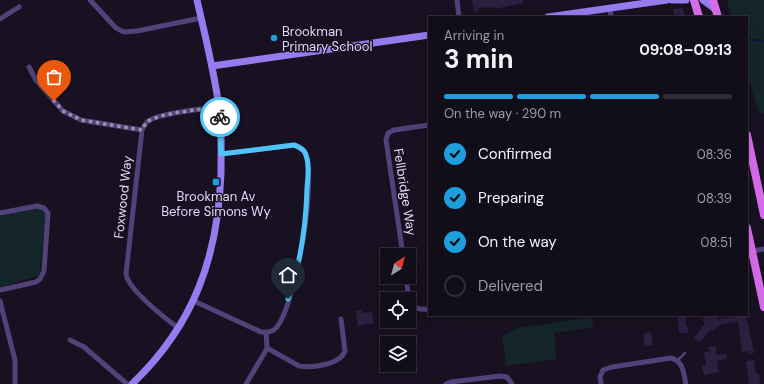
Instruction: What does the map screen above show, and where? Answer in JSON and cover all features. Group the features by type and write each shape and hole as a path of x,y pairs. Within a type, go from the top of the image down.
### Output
{"main road":[{"path":"694,0 699,16"},
{"path":"712,0 717,13"},
{"path":"748,140 764,215"},
{"path":"748,233 764,307"}],"street":[{"path":"90,0 116,28 124,32 137,32 201,18"},
{"path":"132,384 161,352 178,328 194,301 206,269 215,232 220,197 221,154 219,107 212,66 197,0"},
{"path":"457,0 459,16"},
{"path":"555,16 666,0"},
{"path":"672,0 686,0"},
{"path":"703,0 717,13"},
{"path":"0,19 19,7"},
{"path":"610,8 611,16"},
{"path":"212,66 428,34"},
{"path":"30,68 36,80 63,111 81,120 142,130 146,123 156,118 219,107"},
{"name":"Fellbridge Way","path":"402,248 386,140 388,133 394,130 428,125"},
{"name":"Foxwood Way","path":"142,130 126,267 126,279 136,292 178,328"},
{"path":"194,301 261,332 266,332 276,328 279,323 293,285 298,266 307,207 308,173 304,152 299,147 294,145 221,154"},
{"path":"0,213 37,206 44,208 48,213 44,271 40,279 36,282 0,290"},
{"path":"752,251 764,249"},
{"path":"407,284 412,306 417,309 428,309"},
{"path":"0,301 15,360 15,384"},
{"path":"267,348 299,366 304,367 317,366 337,360 344,355 345,351 341,320"},
{"path":"246,384 267,348 266,332"},
{"path":"70,340 84,347 127,384"},
{"path":"601,384 600,377 603,370 612,367 671,358 678,360 682,365 686,384"},
{"path":"446,384 451,382 500,376 507,378 512,384"}],"lane":[{"path":"678,360 685,353"}],"shaded area":[{"path":"727,0 764,0 764,114 758,111 748,76 748,16 731,16"},
{"path":"39,208 46,212 39,276 0,287 0,216"},
{"path":"592,317 593,327 554,333 556,359 506,366 502,336 518,328"}],"building":[{"path":"472,0 523,0 523,3 495,9 495,7 479,8 479,11 474,12"},
{"path":"673,9 683,9 685,16 675,16"},
{"path":"362,310 362,313 372,312 374,323 358,326 356,311"},
{"path":"677,316 686,316 686,327 688,326 688,333 679,333"},
{"path":"705,316 715,316 718,317 718,319 734,316 746,316 754,353 749,354 749,351 742,352 738,322 719,325 713,331 711,329 700,342 694,338 705,323 702,320"},
{"path":"651,332 653,345 645,346 643,333"},
{"path":"715,346 717,355 726,354 727,359 717,361 719,372 704,375 702,366 706,365 704,352 711,351 707,347"},
{"path":"754,360 756,374 759,373 760,384 749,384 746,361"}],"waterway":[{"path":"748,39 764,41"}],"way so far":[{"path":"54,101 63,111 81,120 142,130 146,123 156,118 178,113 219,107 220,117"}],"place":[{"name":"Brookman Primary School","path":"274,38"},
{"name":"Brookman Av Before Simons Wy","path":"216,182"}],"route":[{"path":"220,117 221,154 286,145 294,145 299,147 304,152 308,173 307,207 298,266 288,299"}]}
